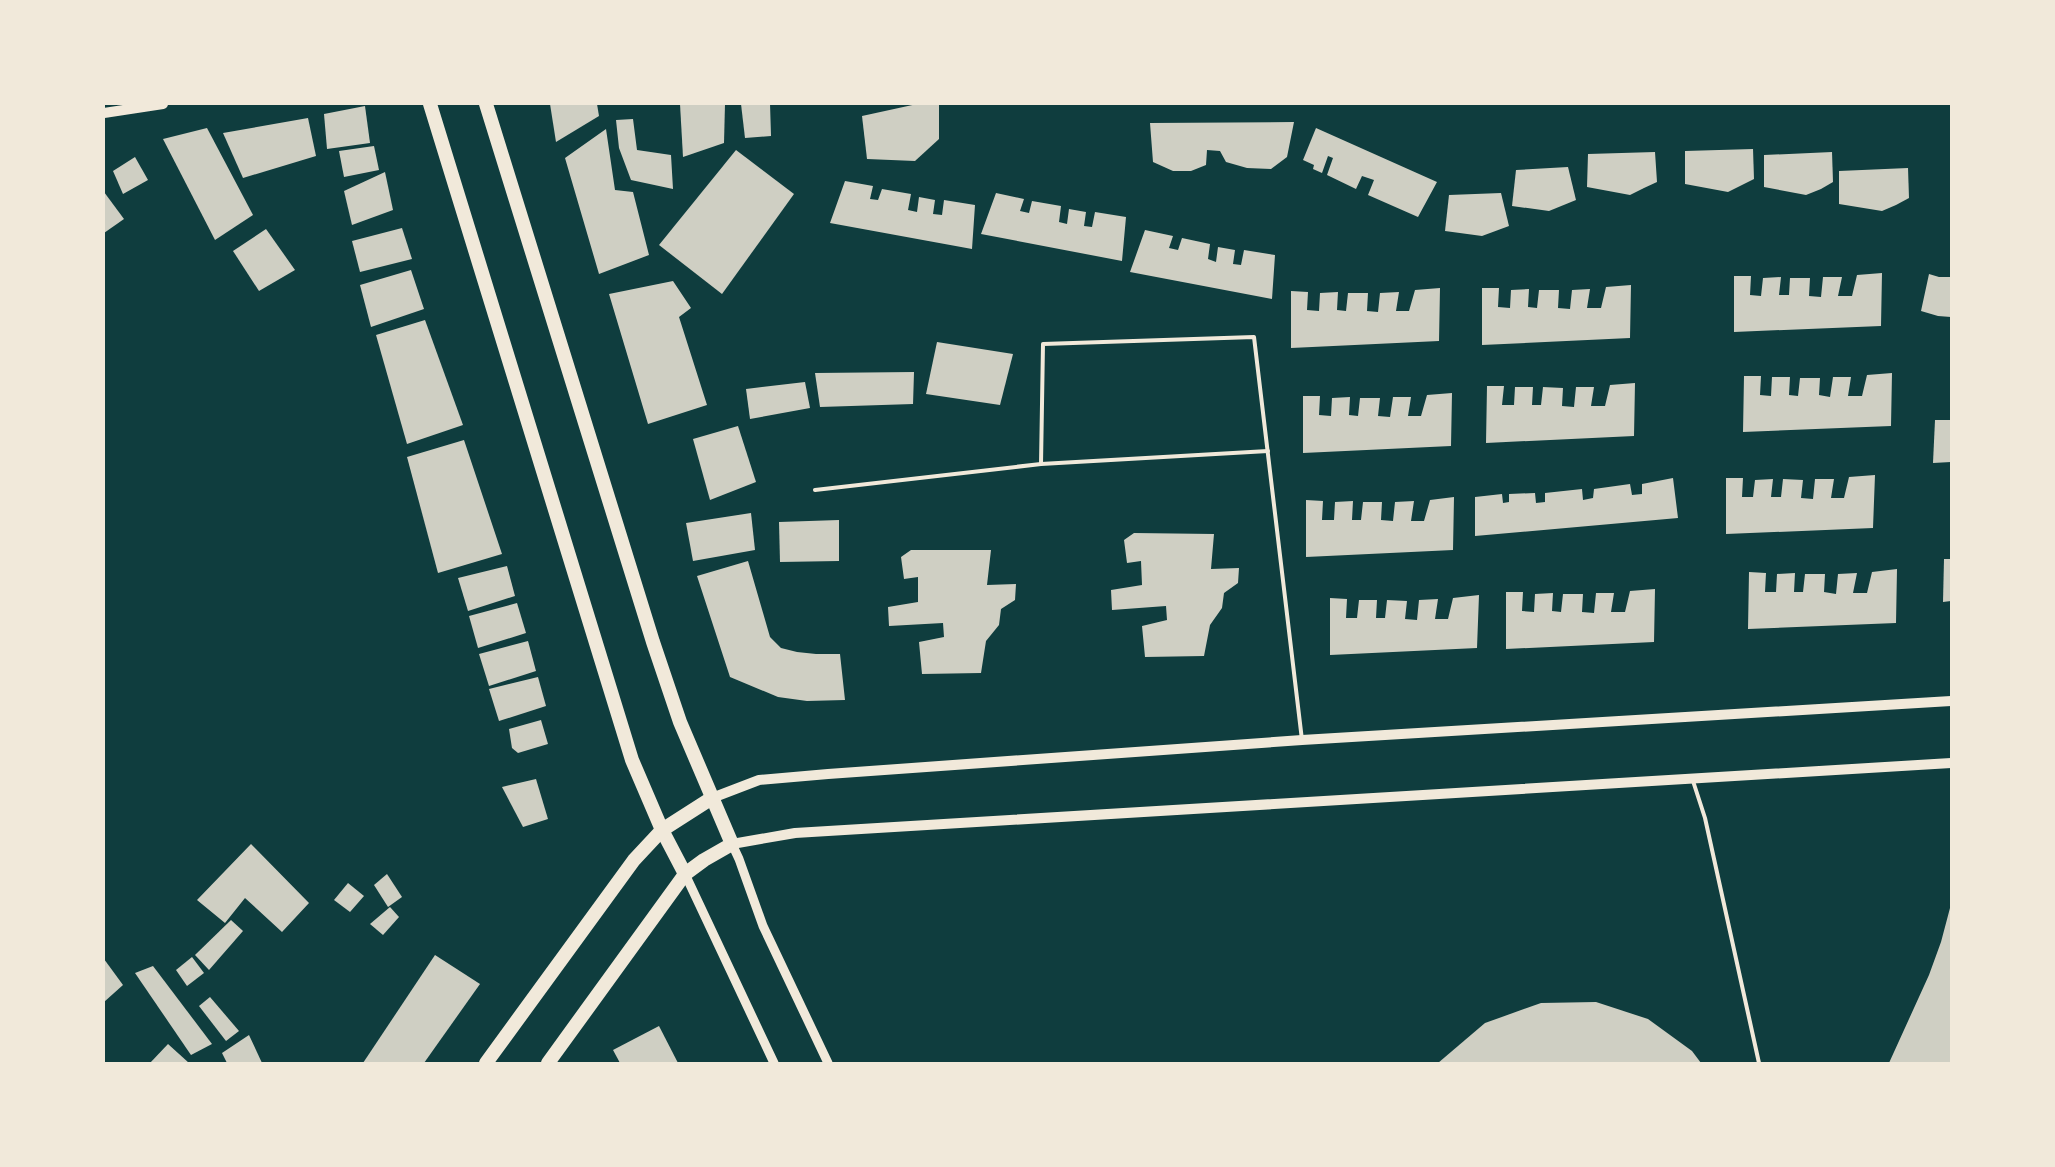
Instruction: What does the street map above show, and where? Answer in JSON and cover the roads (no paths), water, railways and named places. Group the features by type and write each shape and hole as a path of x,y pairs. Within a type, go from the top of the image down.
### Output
{"highway":[{"path":"430,104 632,760 662,830 685,874"},
{"path":"486,104 653,642 680,722 732,844 704,860 685,874 548,1063"},
{"path":"486,1063 634,860 662,830 712,798"}],"main road":[{"path":"104,113 163,104"},
{"path":"712,798 759,780 1302,740 1951,701"},
{"path":"732,844 795,833 1951,764"}],"street":[{"path":"732,844 763,926 828,1063"},
{"path":"685,874 774,1063"}],"lane":[{"path":"1041,464 1043,344 1254,337 1302,740"},
{"path":"815,490 1041,464 1268,451"},
{"path":"1693,779 1705,818 1759,1063"}]}
